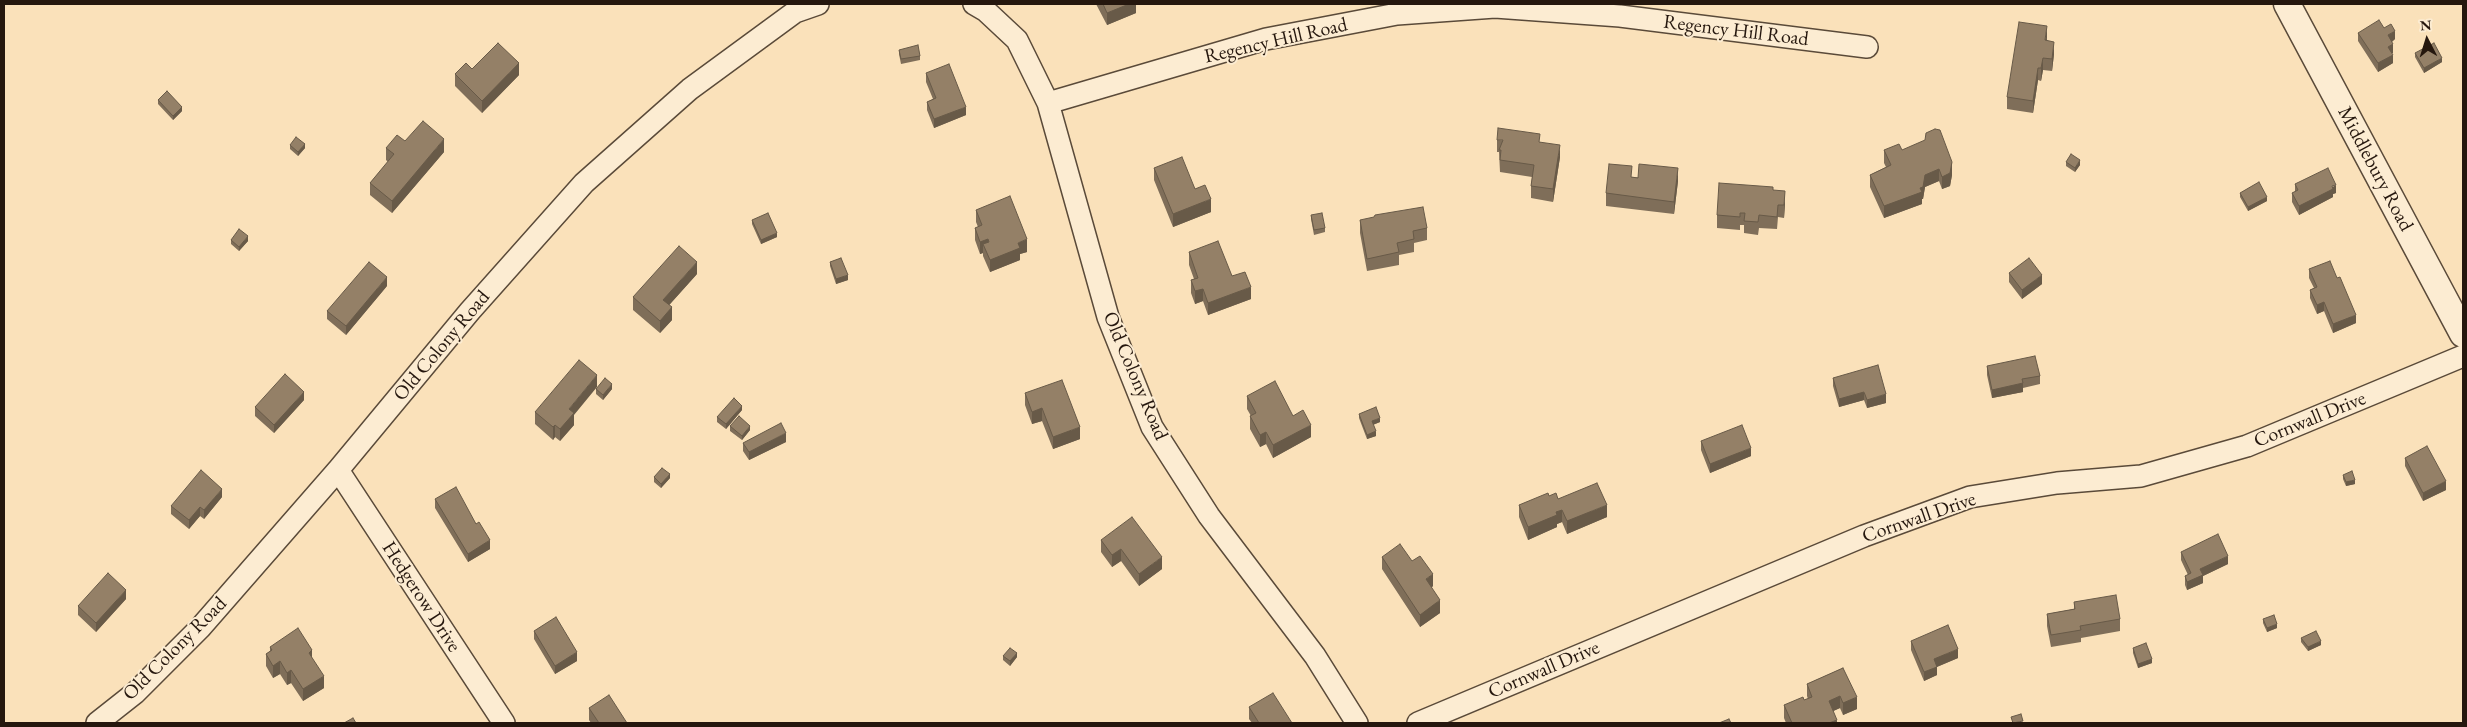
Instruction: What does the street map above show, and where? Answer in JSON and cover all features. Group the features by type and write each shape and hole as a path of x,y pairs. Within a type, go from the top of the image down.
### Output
{"street":[{"name":"Old Colony Road","path":"97,723 135,693 200,628 338,470 470,311 584,183 690,89 794,12 818,4"},
{"name":"Old Colony Road","path":"974,4 986,11 1017,40 1048,102 1108,318 1152,427 1209,516 1315,656 1357,723"},
{"name":"Middlebury Road","path":"2288,4 2463,334"},
{"name":"Regency Hill Road","path":"1048,102 1266,39 1397,14 1495,7 1620,16 1867,47"},
{"name":"Cornwall Drive","path":"1418,723 1864,536 1970,497 2057,482 2141,476 2247,446 2463,356"},
{"name":"Hedgerow Drive","path":"338,470 504,723"}],"building":[{"path":"1103,4 1129,4 1107,13"},
{"path":"2379,20 2384,28 2391,24 2395,31 2388,35 2393,44 2388,47 2393,55 2378,63 2358,33"},
{"path":"2019,22 2047,26 2045,40 2054,42 2052,59 2043,58 2041,68 2038,68 2033,101 2007,97"},
{"path":"498,43 519,63 482,101 455,74 466,63 472,69"},
{"path":"2434,43 2442,58 2424,68 2415,53"},
{"path":"918,45 920,56 901,59 899,50"},
{"path":"949,64 966,107 934,119 927,102 936,98 926,73"},
{"path":"167,91 182,107 173,116 158,100"},
{"path":"423,121 444,139 392,201 370,183 394,154 386,148 397,135 405,141"},
{"path":"1498,128 1540,134 1539,142 1560,145 1553,189 1531,186 1534,165 1500,160 1501,150 1499,150 1503,140 1497,140"},
{"path":"1935,129 1940,130 1952,162 1950,173 1942,177 1939,169 1925,175 1923,187 1920,188 1922,192 1884,206 1870,175 1891,165 1884,150 1899,144 1902,150 1925,140 1926,133"},
{"path":"296,137 305,144 298,152 290,145"},
{"path":"2071,154 2080,160 2075,168 2066,162"},
{"path":"1182,157 1195,189 1205,185 1211,199 1173,214 1154,168"},
{"path":"1609,164 1632,166 1631,177 1638,178 1639,164 1678,168 1674,202 1606,193"},
{"path":"2328,168 2336,185 2332,186 2333,189 2299,206 2292,193 2298,190 2295,184"},
{"path":"2259,182 2267,197 2248,207 2240,193"},
{"path":"1719,183 1773,187 1773,190 1785,191 1784,205 1778,205 1777,217 1759,215 1758,222 1744,221 1745,213 1740,213 1740,217 1717,215"},
{"path":"1010,196 1027,239 1018,243 1020,248 990,260 983,244 989,242 988,239 980,242 975,228 982,225 976,210"},
{"path":"1423,207 1427,228 1413,231 1414,239 1397,243 1399,252 1367,259 1360,220 1374,217 1375,215"},
{"path":"768,213 777,233 761,240 752,220"},
{"path":"1322,213 1325,228 1314,230 1311,215"},
{"path":"239,229 248,236 239,247 231,240"},
{"path":"1218,241 1232,276 1245,272 1251,287 1208,303 1203,289 1195,291 1191,280 1198,278 1189,252"},
{"path":"679,246 697,262 663,300 672,307 660,321 633,297"},
{"path":"841,258 848,275 836,279 830,262"},
{"path":"2029,258 2042,275 2022,290 2009,273"},
{"path":"2330,261 2337,278 2340,277 2356,315 2333,324 2324,302 2317,305 2310,290 2317,287 2309,269"},
{"path":"369,262 387,277 346,326 327,311"},
{"path":"2035,356 2040,376 2022,379 2023,383 1992,390 1987,366"},
{"path":"579,360 597,375 569,409 574,413 560,429 555,425 553,427 535,412"},
{"path":"1878,365 1886,394 1867,400 1864,392 1839,399 1833,378"},
{"path":"285,374 304,392 274,425 255,407"},
{"path":"605,378 612,384 603,395 596,389"},
{"path":"1062,380 1080,427 1053,437 1042,408 1032,412 1025,393"},
{"path":"1275,381 1293,416 1303,410 1311,425 1273,445 1266,432 1260,435 1250,416 1256,413 1247,396"},
{"path":"734,398 742,406 726,424 717,417"},
{"path":"1376,407 1380,418 1372,421 1376,431 1367,435 1359,414"},
{"path":"739,416 750,426 742,436 730,426"},
{"path":"781,423 786,433 749,452 743,443"},
{"path":"1742,425 1751,448 1710,464 1701,441"},
{"path":"2427,446 2446,481 2423,493 2405,458"},
{"path":"662,468 670,474 661,484 654,477"},
{"path":"201,470 222,489 204,510 200,507 189,520 171,506"},
{"path":"2352,471 2355,480 2346,482 2343,475"},
{"path":"1597,483 1607,505 1567,521 1562,510 1556,512 1557,515 1528,527 1519,505 1548,493 1549,496 1556,493 1558,499"},
{"path":"456,487 476,524 479,522 490,540 468,554 435,499"},
{"path":"1132,517 1162,557 1139,574 1121,549 1112,555 1101,540"},
{"path":"2218,534 2228,556 2200,569 2203,575 2187,582 2185,576 2191,573 2181,552"},
{"path":"1400,544 1412,561 1420,556 1433,574 1426,579 1440,600 1420,615 1382,557"},
{"path":"108,573 126,590 96,623 78,606"},
{"path":"2116,595 2120,619 2080,626 2081,630 2051,635 2047,614 2075,609 2074,602"},
{"path":"2274,615 2277,624 2267,628 2263,619"},
{"path":"556,617 577,652 555,666 534,631"},
{"path":"1948,625 1958,649 1934,659 1937,667 1924,672 1911,641"},
{"path":"298,628 312,650 309,653 324,676 303,689 291,670 287,673 280,661 273,666 266,654 272,650 270,647"},
{"path":"2316,631 2321,641 2308,647 2301,638"},
{"path":"2146,643 2152,659 2138,664 2133,648"},
{"path":"1010,648 1017,653 1010,661 1003,656"},
{"path":"1843,668 1857,697 1843,703 1840,696 1829,701 1837,720 1829,723 1792,723 1784,705 1803,697 1804,700 1812,697 1807,684"},
{"path":"1273,693 1292,723 1259,723 1249,707"},
{"path":"609,695 627,723 599,723 589,708"},
{"path":"2021,714 2023,721 2013,723 2011,717"},
{"path":"353,718 356,723 344,723"},
{"path":"1729,719 1731,723 1719,723"}]}
